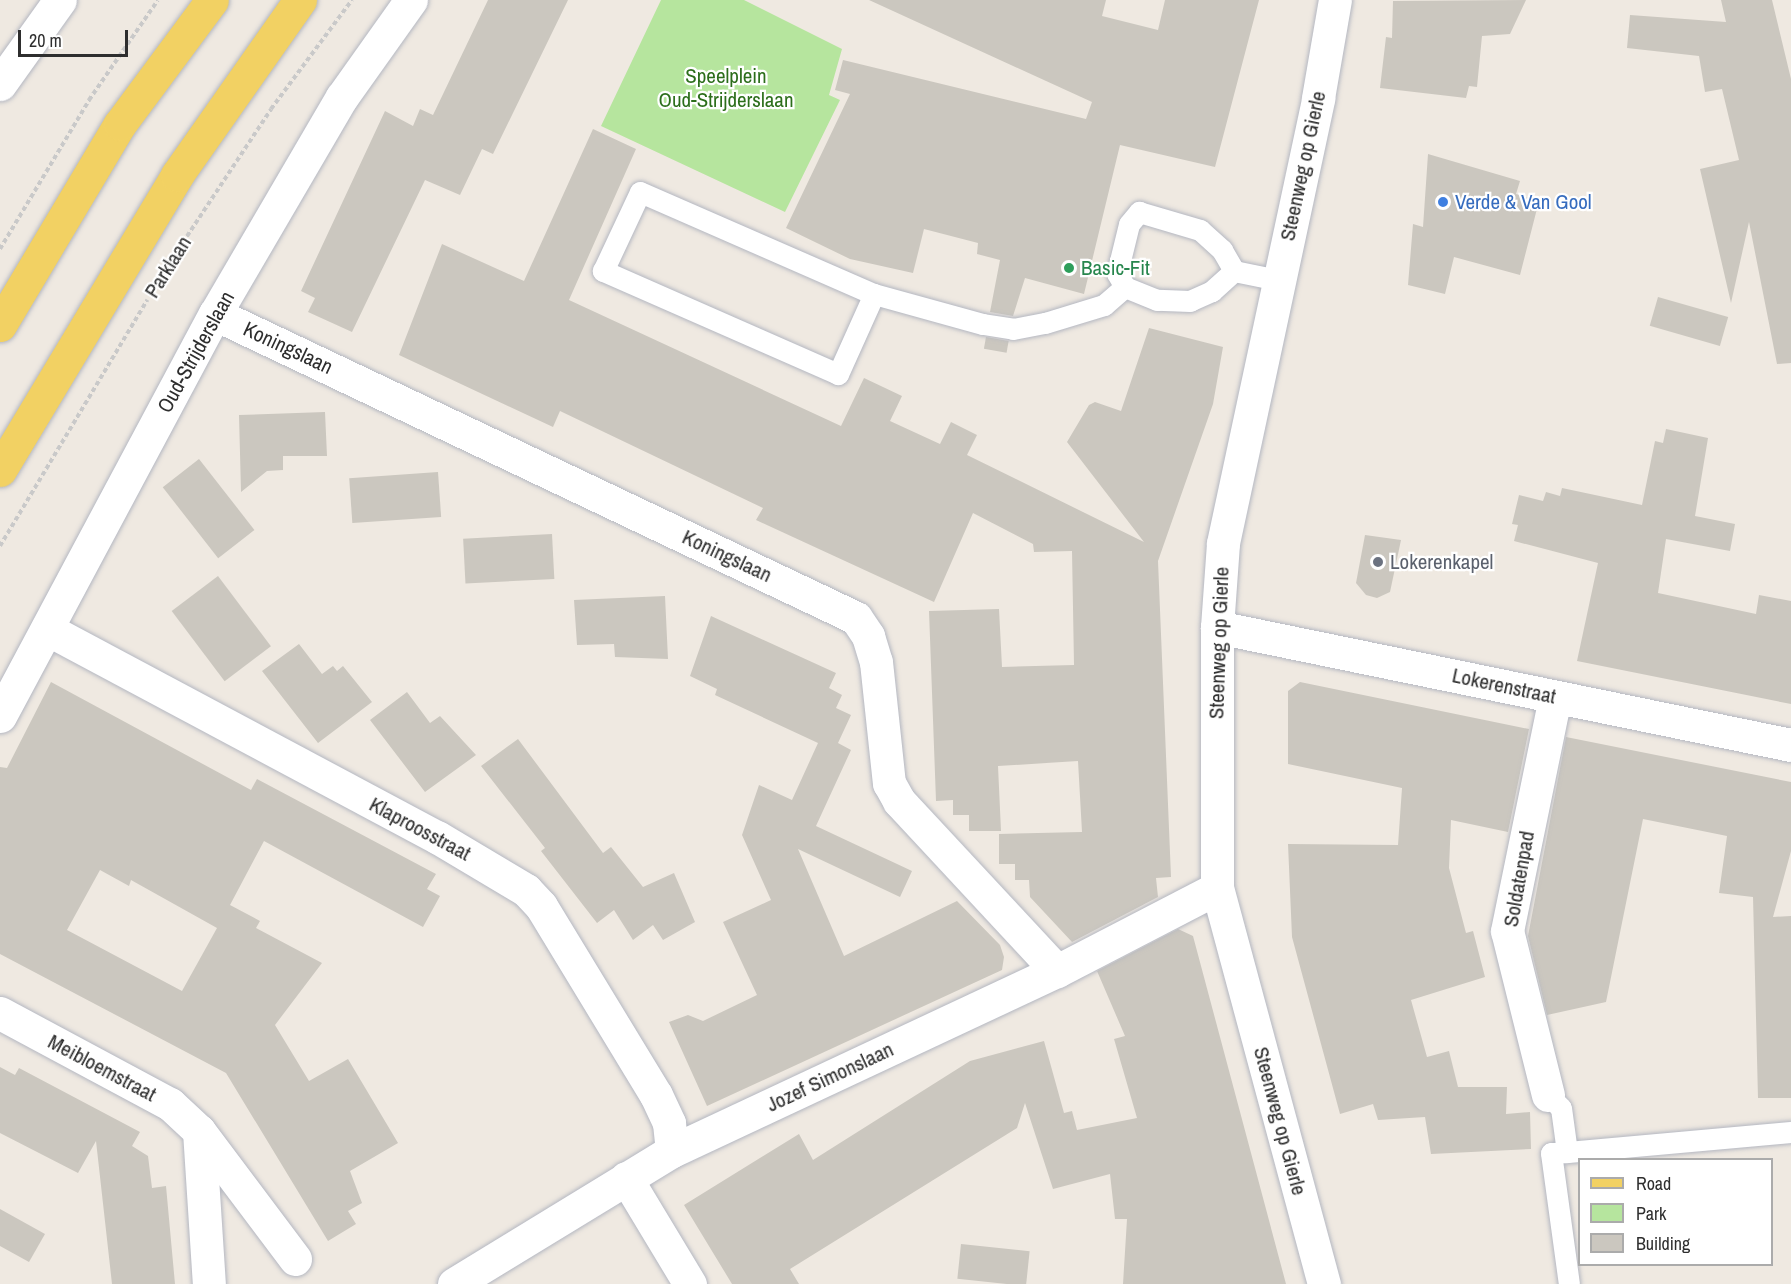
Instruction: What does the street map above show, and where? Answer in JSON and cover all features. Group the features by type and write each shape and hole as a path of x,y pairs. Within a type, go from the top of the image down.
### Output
{"main road":[{"path":"0,325 120,124 212,0"},
{"name":"Parklaan","path":"0,470 177,175 300,0"}],"street":[{"path":"0,84 60,0"},
{"name":"Oud-Strijderslaan","path":"0,716 215,314 342,97 411,0"},
{"name":"Steenweg op Gierle","path":"1324,1284 1217,888 1217,627 1223,543 1318,98 1335,0"},
{"name":"Koningslaan","path":"215,314 856,618 868,636 876,662 889,783 900,801 1058,971"},
{"name":"Lokerenstraat","path":"1217,627 1791,745"},
{"name":"Klaproosstraat","path":"47,629 437,837 526,890 541,906 656,1095 669,1123 672,1150"},
{"name":"Soldatenpad","path":"1548,1095 1507,931 1555,697"},
{"name":"Jozef Simonslaan","path":"454,1284 672,1150 1058,971 1217,888"},
{"name":"Meibloemstraat","path":"0,1013 170,1104 199,1131 295,1259"},
{"path":"199,1131 209,1284"},
{"path":"626,1178 690,1284"}],"lane":[{"path":"874,294 838,374 603,272 640,192 874,294 983,324 1013,329 1104,305 1125,287"},
{"path":"1234,271 1212,291 1190,301 1157,300 1125,287 1117,273 1129,224 1139,212 1200,230 1222,250 1234,271 1278,280"},
{"path":"1548,1095 1561,1108 1567,1152"},
{"path":"1569,1284 1551,1153 1791,1132"}],"path":[{"name":"Parklaan","path":"0,546 160,278 271,109 352,0"}],"green space":[{"name":"Speelplein Oud-Strijderslaan","path":"661,0 744,0 842,49 829,95 840,100 785,212 601,126"}],"building":[{"path":"488,0 568,0 493,154 482,149 460,195 425,180 352,332 308,312 315,298 301,291 385,111 413,126 420,109 433,115"},
{"path":"869,0 1106,0 1102,16 1158,30 1165,0 1259,0 1215,167 1120,145 1084,294 1025,278 1013,316 990,312 1000,260 977,254 978,243 924,229 913,273 850,259 786,228 850,94 835,90 843,60 1086,119 1092,102"},
{"path":"1526,0 1510,34 1482,36 1477,87 1469,86 1466,98 1380,88 1386,37 1392,38 1393,1"},
{"path":"1721,0 1772,0 1791,79 1791,363 1777,364 1749,222 1731,303 1700,169 1739,160 1722,89 1705,92 1699,56 1627,48 1630,15 1726,22"},
{"path":"593,129 636,149 569,300 841,426 864,378 902,396 890,421 940,444 951,422 977,435 967,455 1144,542 1067,442 1089,405 1095,402 1121,411 1149,328 1223,347 1213,404 1158,561 1171,877 1156,878 1158,897 1072,942 1030,897 1029,880 1015,880 1015,864 999,864 999,834 1082,832 1078,761 998,766 1001,831 969,831 969,815 953,815 953,800 936,801 929,611 999,609 1002,667 1074,665 1072,551 1034,552 1033,544 973,513 934,602 756,520 763,508 560,411 553,427 399,355 442,244 524,281"},
{"path":"1428,154 1520,181 1516,194 1539,201 1520,275 1454,257 1445,294 1408,285 1413,224 1423,227"},
{"path":"1658,297 1728,317 1720,346 1650,326"},
{"path":"986,337 1009,341 1007,353 984,349"},
{"path":"325,412 327,456 283,456 283,470 267,471 241,492 239,415"},
{"path":"1666,429 1708,438 1695,516 1735,524 1730,551 1666,539 1658,593 1756,614 1759,595 1791,601 1791,704 1577,661 1598,563 1514,541 1518,525 1512,524 1519,495 1543,501 1546,492 1560,496 1562,488 1642,505 1655,441 1663,443"},
{"path":"199,459 254,530 218,558 163,487"},
{"path":"438,472 441,517 352,523 349,478"},
{"path":"552,534 554,579 465,584 463,539"},
{"name":"Lokerenkapel","path":"1365,535 1401,540 1390,592 1377,598 1366,595 1356,583"},
{"path":"218,576 271,646 225,681 172,611"},
{"path":"665,596 668,659 615,657 614,644 577,645 574,600"},
{"path":"711,616 836,673 829,688 842,695 836,708 851,715 838,743 851,750 816,826 912,871 900,897 798,849 844,956 957,901 1000,945 1004,957 1002,970 707,1106 669,1022 688,1015 703,1021 757,995 723,922 771,900 742,835 759,785 792,800 818,743 715,695 717,689 690,676"},
{"path":"299,644 322,674 333,666 337,671 343,666 372,702 318,743 262,671"},
{"path":"51,682 251,790 257,779 436,874 427,889 440,896 423,927 264,841 230,905 260,921 256,928 322,963 275,1025 309,1081 348,1059 398,1143 350,1171 362,1203 348,1211 356,1224 328,1241 226,1073 0,954 0,767 7,768","holes":["100,870 129,886 131,880 217,928 182,991 67,930"]},
{"path":"1300,682 1529,729 1508,832 1451,820 1449,868 1466,933 1473,931 1485,977 1411,1000 1427,1057 1449,1051 1458,1087 1507,1087 1506,1114 1530,1112 1531,1149 1431,1154 1425,1117 1378,1120 1373,1104 1340,1114 1292,937 1288,844 1398,845 1402,788 1288,764 1288,691"},
{"path":"407,692 430,723 440,716 476,755 425,792 370,720"},
{"path":"1566,737 1791,782 1791,851 1773,917 1791,916 1791,1098 1758,1098 1753,897 1719,893 1727,836 1643,819 1606,1002 1547,1015 1528,936"},
{"path":"518,739 603,853 611,847 643,887 674,873 695,922 663,940 653,925 633,940 614,910 597,923 541,851 545,848 481,766"},
{"path":"1178,929 1193,936 1286,1284 1123,1284 1127,1219 1115,1219 1110,1174 1053,1189 1025,1103 1017,1128 790,1269 799,1284 732,1284 684,1205 799,1134 813,1160 970,1061 1044,1041 1064,1113 1072,1111 1077,1130 1137,1118 1114,1039 1125,1036 1097,971"},
{"path":"0,1067 15,1075 19,1068 140,1132 132,1146 148,1156 152,1188 166,1186 175,1284 112,1284 96,1141 78,1173 0,1133"},
{"path":"0,1209 45,1234 29,1262 0,1246"},
{"path":"961,1244 1030,1251 1026,1284 957,1279"}],"place":[{"name":"Verde & Van Gool","path":"1443,202"},
{"name":"Basic-Fit","path":"1069,268"},
{"name":"Lokerenkapel","path":"1378,562"}]}
